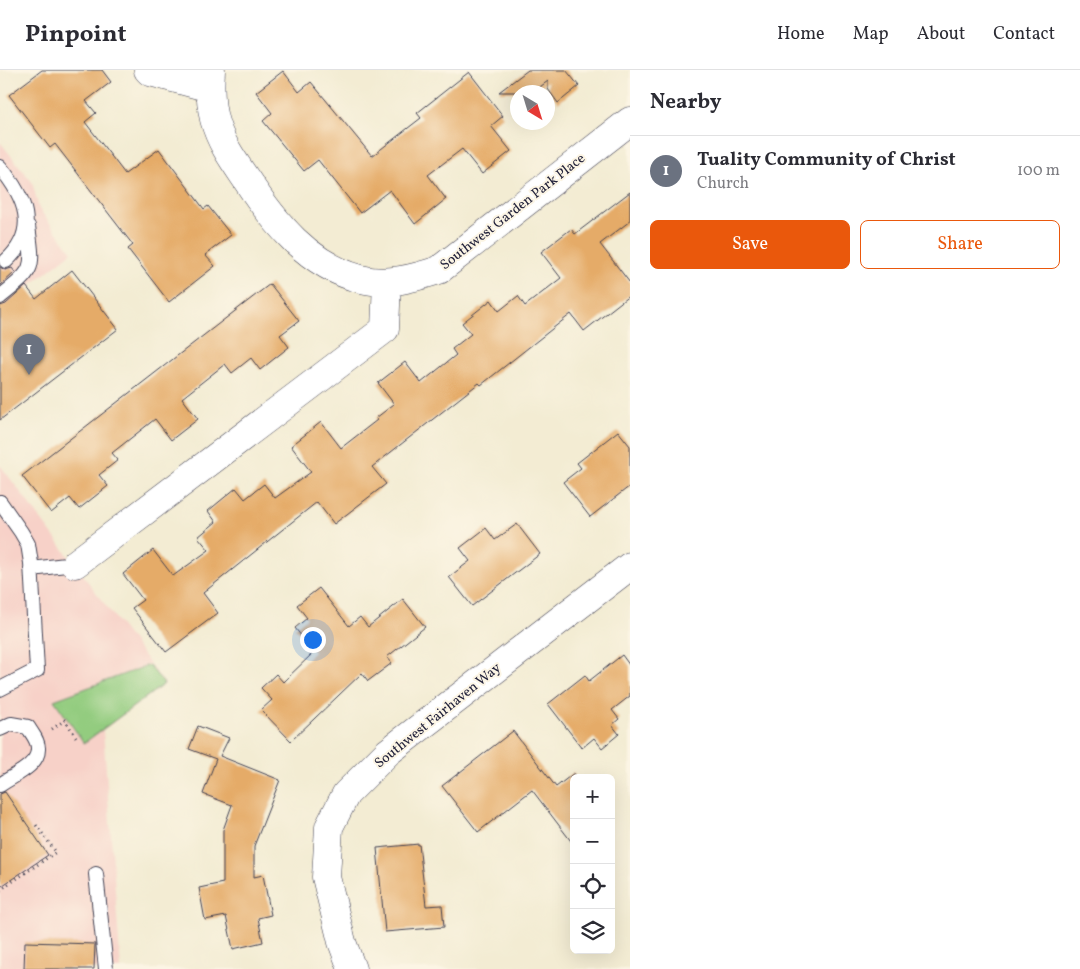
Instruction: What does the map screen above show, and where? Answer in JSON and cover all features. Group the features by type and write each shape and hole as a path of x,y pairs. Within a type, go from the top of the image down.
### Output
{"street":[{"path":"148,70 150,72 211,79"},
{"name":"Southwest Garden Park Place","path":"211,79 214,118 225,148 268,212 293,240 314,257 338,272 362,280 387,282 420,276 439,270 630,121"},
{"path":"75,564 384,330 387,282"},
{"name":"Southwest Fairhaven Way","path":"352,969 342,942 326,877 329,826 346,794 388,752 630,566"}],"lane":[{"path":"0,167 22,200 27,218 32,258 28,273 0,297"},
{"path":"6,260 23,239 27,218"},
{"path":"0,502 28,544 37,670 0,689"},
{"path":"31,569 75,564"},
{"path":"0,729 11,724 28,728 36,739 38,749 34,763 0,785"},
{"path":"96,874 106,969"}],"path":[{"path":"51,729 64,720 78,740"},
{"path":"0,890 56,852 36,824"}],"shaded area":[{"path":"0,142 32,182 39,209 72,252 0,309"},
{"path":"0,465 165,684 103,730 121,969 0,969"}],"green space":[{"path":"149,665 164,684 84,743 54,700"}],"building":[{"path":"42,70 102,70 111,82 86,101 96,113 85,122 125,174 159,149 204,209 208,206 231,235 205,255 215,266 169,302 128,249 133,245 55,144 50,148 9,95"},
{"path":"528,70 566,70 579,86 558,103 555,99 555,85 548,85 548,81 543,85 510,85 510,92 499,92"},
{"path":"283,71 299,92 311,82 372,156 421,118 417,113 469,72 503,116 491,126 511,151 482,174 462,149 428,175 446,199 415,224 390,190 360,213 318,160 304,171 263,121 272,113 256,92"},
{"path":"630,192 630,221 600,244 630,283 630,295 584,331 571,314 481,385 479,383 372,467 386,484 334,524 317,502 203,593 218,613 166,652 132,608 143,600 123,574 153,550 173,576 209,550 198,537 216,522 208,511 236,488 245,499 264,484 275,498 311,472 291,446 321,422 341,448 394,404 378,383 405,362 421,383 456,355 452,349 471,334 462,323 491,300 499,311 518,296 525,306 561,278 541,252 571,229 575,234"},
{"path":"0,267 5,270 12,268 15,272 0,286"},
{"path":"72,270 118,329 0,420 0,306 6,304 26,286 36,299"},
{"path":"270,284 299,321 280,335 289,347 260,370 251,358 232,373 225,364 182,398 198,419 171,440 155,419 112,453 118,460 99,475 108,486 79,509 70,498 51,513 22,476"},
{"path":"618,431 630,446 630,486 590,517 563,482 581,468 577,463"},
{"path":"517,524 540,554 472,606 449,577 470,561 460,548 486,528 495,540"},
{"path":"319,588 349,626 360,617 368,627 403,599 425,627 387,657 392,663 368,681 362,673 291,741 261,710 272,700 261,688 276,674 283,682 314,652 295,628 307,618 297,605"},
{"path":"622,655 630,666 630,696 612,710 619,719 612,725 619,734 602,748 594,738 582,748 548,704 585,675 589,681"},
{"path":"198,726 229,738 220,756 280,780 254,846 254,877 263,875 271,915 258,918 263,942 233,949 226,916 205,920 199,888 223,883 223,830 232,805 203,794 216,759 189,749"},
{"path":"513,731 556,787 570,776 570,840 532,790 478,832 442,786"},
{"path":"5,792 48,855 0,887 0,794"},
{"path":"419,844 426,906 442,905 444,927 385,932 377,848"},
{"path":"25,942 95,944 94,969 24,969"}],"place":[{"name":"Tuality Community of Christ","path":"29,375"}]}
